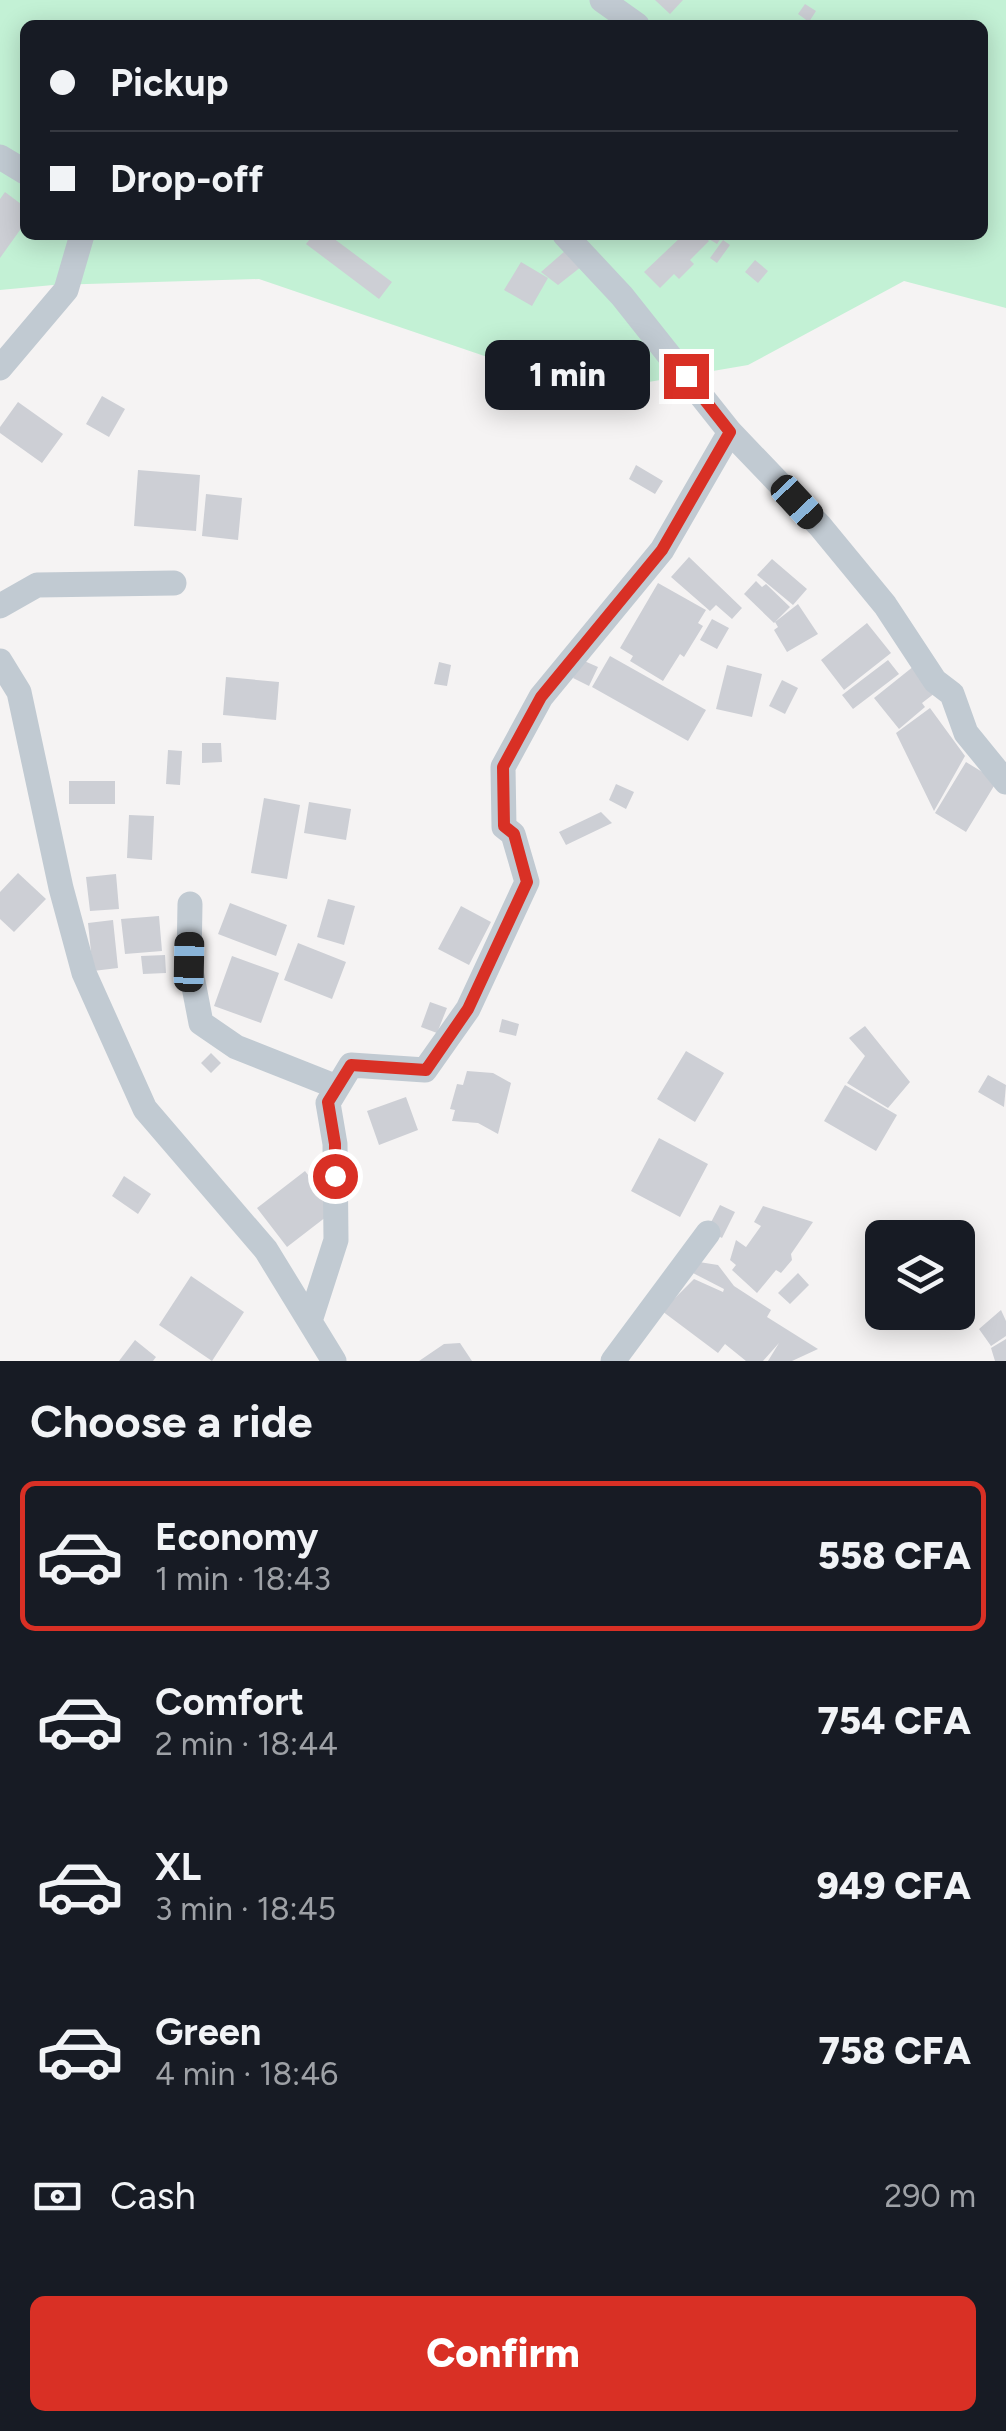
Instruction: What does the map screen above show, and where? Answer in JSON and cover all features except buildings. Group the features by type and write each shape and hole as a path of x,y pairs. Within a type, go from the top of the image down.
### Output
{"street":[{"path":"602,0 630,20"},
{"path":"0,368 66,290 81,240"},
{"path":"570,240 622,296 730,432 820,526 885,604 936,681 952,694 966,733 1006,782"},
{"path":"310,1321 336,1240 335,1144 328,1102 351,1065 426,1070 468,1009 527,882 514,834 504,826 503,767 541,697 662,550 730,432"},
{"path":"0,606 37,584 174,583"},
{"path":"0,660 18,692 84,973 145,1110 266,1250 334,1361"},
{"path":"190,904 189,962 201,1023 236,1047 338,1087"},
{"path":"614,1361 708,1233"}],"green space":[{"path":"0,0 1006,0 1006,308 904,281 748,365 590,392 259,279 0,290"}],"route":[{"path":"335,1176 335,1144 328,1102 351,1065 426,1070 468,1009 527,882 514,834 504,826 503,767 541,697 662,550 730,432 686,376"}]}
